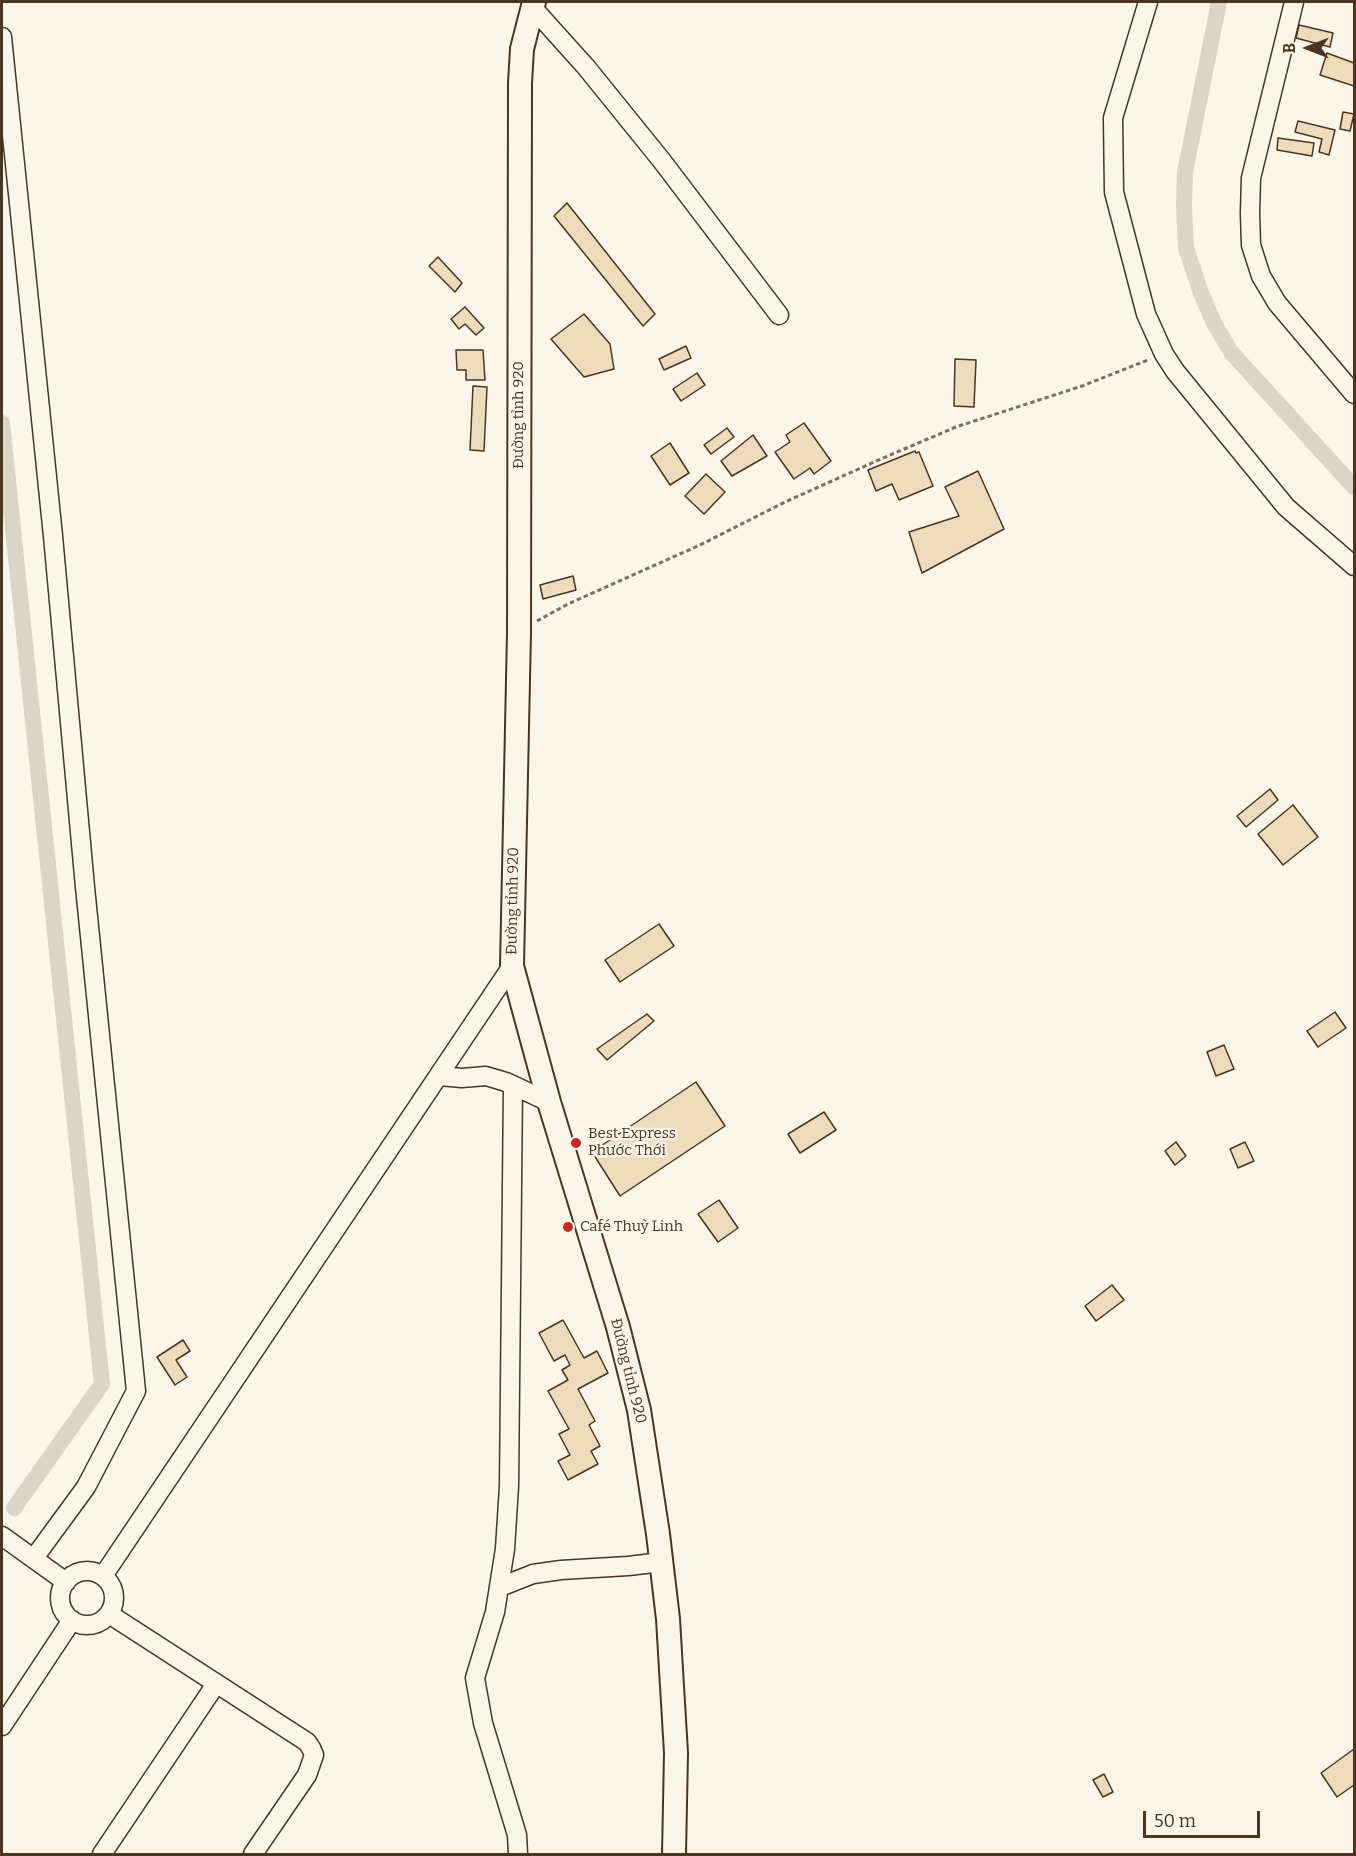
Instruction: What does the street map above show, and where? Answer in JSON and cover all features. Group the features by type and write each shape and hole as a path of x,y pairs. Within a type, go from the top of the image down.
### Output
{"main road":[{"name":"Đường tỉnh 920","path":"533,4 522,49 520,82 519,632 512,966 549,1102 618,1327 639,1410 662,1562 668,1619 676,1753 674,1854"}],"street":[{"path":"1148,2 1113,118 1114,192 1146,314 1164,354 1175,371 1286,507 1354,566"},
{"path":"1294,2 1251,178 1251,245 1261,276 1277,303 1354,394"},
{"path":"533,4 662,161 779,315"},
{"path":"2,37 136,1391 86,1487 34,1558"},
{"path":"103,1576 512,966"},
{"path":"440,1076 462,1078 486,1076 513,1085 549,1102"},
{"path":"513,1085 509,1486 505,1549 495,1612 475,1678 483,1723 517,1835 518,1854"},
{"path":"2,1536 66,1582"},
{"path":"505,1549 516,1564 533,1574"},
{"path":"500,1587 533,1574 584,1567 617,1567 662,1562"},
{"path":"79,1572 96,1572 103,1576 113,1590 113,1607 109,1614 95,1624 87,1625 72,1620 62,1606 62,1590 66,1582 79,1572"},
{"path":"109,1614 307,1742 314,1755 307,1775 253,1854"},
{"path":"2,1726 72,1620"},
{"path":"102,1854 216,1684"}],"path":[{"path":"519,632 568,604 700,545 785,502 883,458 956,427 1082,386 1164,354"}],"building":[{"path":"1299,25 1333,33 1330,47 1296,38"},
{"path":"1327,53 1354,63 1354,86 1320,75"},
{"path":"1343,112 1354,114 1350,131 1340,129"},
{"path":"1298,121 1335,130 1329,155 1319,152 1322,139 1295,132"},
{"path":"1278,138 1314,143 1312,156 1277,150"},
{"path":"567,203 655,314 643,326 554,216"},
{"path":"438,257 462,283 455,292 429,266"},
{"path":"465,307 484,328 476,335 465,324 459,329 451,319"},
{"path":"584,314 610,344 614,369 584,377 551,339"},
{"path":"686,346 691,358 664,370 659,359"},
{"path":"456,350 483,350 485,380 466,380 466,370 457,370"},
{"path":"955,359 976,360 974,407 954,406"},
{"path":"697,373 705,385 681,401 673,389"},
{"path":"473,386 487,387 484,451 470,450"},
{"path":"804,423 831,461 814,474 810,468 794,479 775,452 790,442 786,435"},
{"path":"727,428 734,437 711,454 704,445"},
{"path":"753,435 767,456 732,476 721,461"},
{"path":"670,443 689,473 670,485 651,456"},
{"path":"915,451 919,452 933,486 899,500 892,484 876,491 868,470"},
{"path":"978,471 1004,529 922,573 909,532 959,516 945,487"},
{"path":"706,474 725,492 704,514 685,496"},
{"path":"573,576 576,590 543,599 540,585"},
{"path":"1270,789 1278,800 1246,827 1237,816"},
{"path":"1293,805 1318,837 1283,865 1258,834"},
{"path":"659,924 674,946 620,982 605,960"},
{"path":"1335,1012 1346,1028 1318,1047 1307,1031"},
{"path":"647,1014 654,1021 607,1060 597,1049"},
{"path":"1224,1045 1234,1069 1216,1076 1207,1052"},
{"path":"696,1082 725,1126 620,1196 592,1152"},
{"path":"824,1112 836,1130 800,1153 788,1134"},
{"path":"1176,1142 1186,1156 1175,1165 1165,1151"},
{"path":"1245,1142 1254,1161 1238,1168 1230,1149"},
{"path":"719,1200 738,1228 718,1242 698,1214"},
{"path":"1112,1285 1124,1300 1096,1321 1085,1306"},
{"path":"563,1320 584,1358 597,1351 608,1373 578,1389 595,1421 589,1425 600,1446 591,1451 598,1464 568,1480 558,1461 570,1455 559,1434 569,1429 548,1391 568,1380 562,1370 570,1365 565,1355 554,1361 539,1333"},
{"path":"183,1340 190,1351 176,1360 187,1377 175,1385 157,1357"},
{"path":"1354,1749 1354,1785 1337,1797 1321,1773"},
{"path":"1104,1774 1113,1792 1103,1797 1093,1780"}],"waterway":[{"path":"1219,2 1185,172 1186,248 1201,293 1214,323 1231,352 1354,487"},
{"path":"2,423 102,1384 14,1508"}],"place":[{"name":"Best Express Phước Thới","path":"576,1143"},
{"name":"Café Thuỳ Linh","path":"568,1227"}]}
